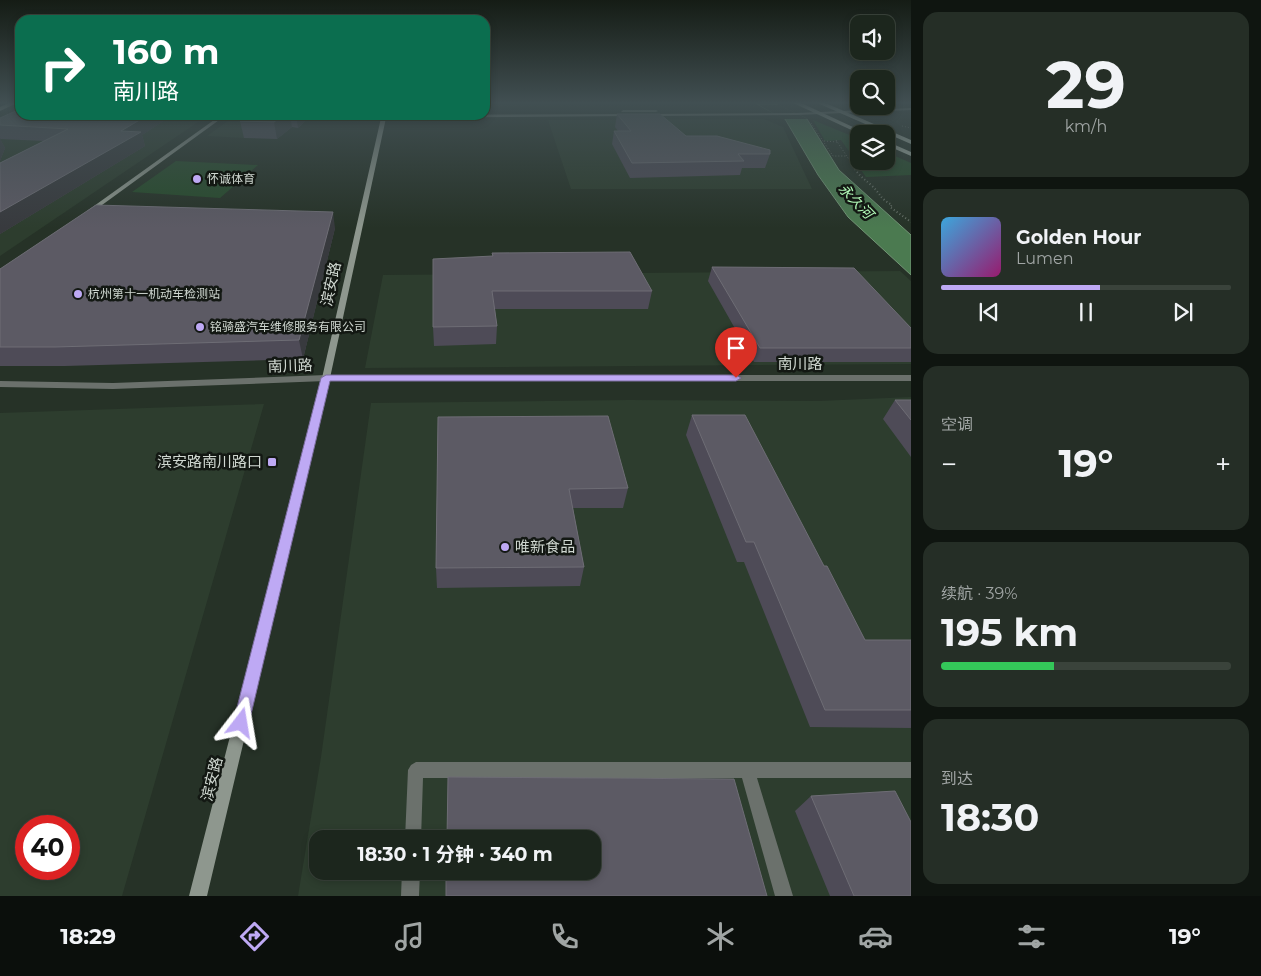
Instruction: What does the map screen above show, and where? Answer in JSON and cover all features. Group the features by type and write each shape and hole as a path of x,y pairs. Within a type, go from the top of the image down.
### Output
{"main road":[{"path":"80,218 184,144"},
{"name":"滨安路","path":"198,896 326,378 377,144"},
{"path":"895,147 911,154"}],"street":[{"name":"南川路","path":"0,384 113,386 326,378 911,378"},
{"path":"413,830 416,770 911,770"},
{"path":"746,770 784,896"},
{"path":"410,896 411,880"}],"path":[{"path":"825,144 833,156 848,156"},
{"path":"839,144 861,178 874,187 882,200 892,205 890,207 911,222"}],"shaded area":[{"path":"0,144 166,144 0,256"},
{"path":"556,144 791,144 812,189 571,189"},
{"path":"844,144 850,144 850,153"},
{"path":"895,156 911,163 911,175 866,177 861,170 895,170"},
{"name":"怀诚体育","path":"176,161 258,165 220,198 132,192"},
{"path":"900,271 911,281 911,364 365,368 383,275"},
{"path":"911,397 911,896 298,896 321,757 371,403 629,400 819,401"},
{"path":"264,404 122,896 0,896 0,413"}],"water":[{"name":"永久河","path":"800,144 823,144 839,170 911,235 911,275 848,217 818,175"}],"building":[{"path":"38,144 120,144 0,212 0,163"},
{"path":"621,144 747,144 770,150 770,154 738,154 744,161 632,163"},
{"path":"96,205 333,212 299,340 0,347 0,269"},
{"path":"630,252 652,291 492,291 497,326 433,327 433,259 493,256 492,253"},
{"path":"712,267 854,268 911,328 911,348 760,348"},
{"path":"895,400 911,400 911,420"},
{"path":"692,415 745,415 865,640 911,640 911,710 825,710 754,542 746,542"},
{"name":"唯新食品","path":"608,416 628,488 569,489 584,567 436,568 438,417"},
{"path":"448,777 734,779 767,896 446,896 446,880 601,880 601,830 447,830"},
{"path":"895,791 911,822 911,896 854,896 811,796"}],"place":[{"name":"怀诚体育","path":"197,179"},
{"name":"杭州第十一机动车检测站","path":"78,294"},
{"name":"铭骑盛汽车维修服务有限公司","path":"200,327"},
{"name":"滨安路南川路口","path":"272,462"},
{"name":"唯新食品","path":"505,547"}],"route":[{"path":"241,723 326,378 736,378"}]}
